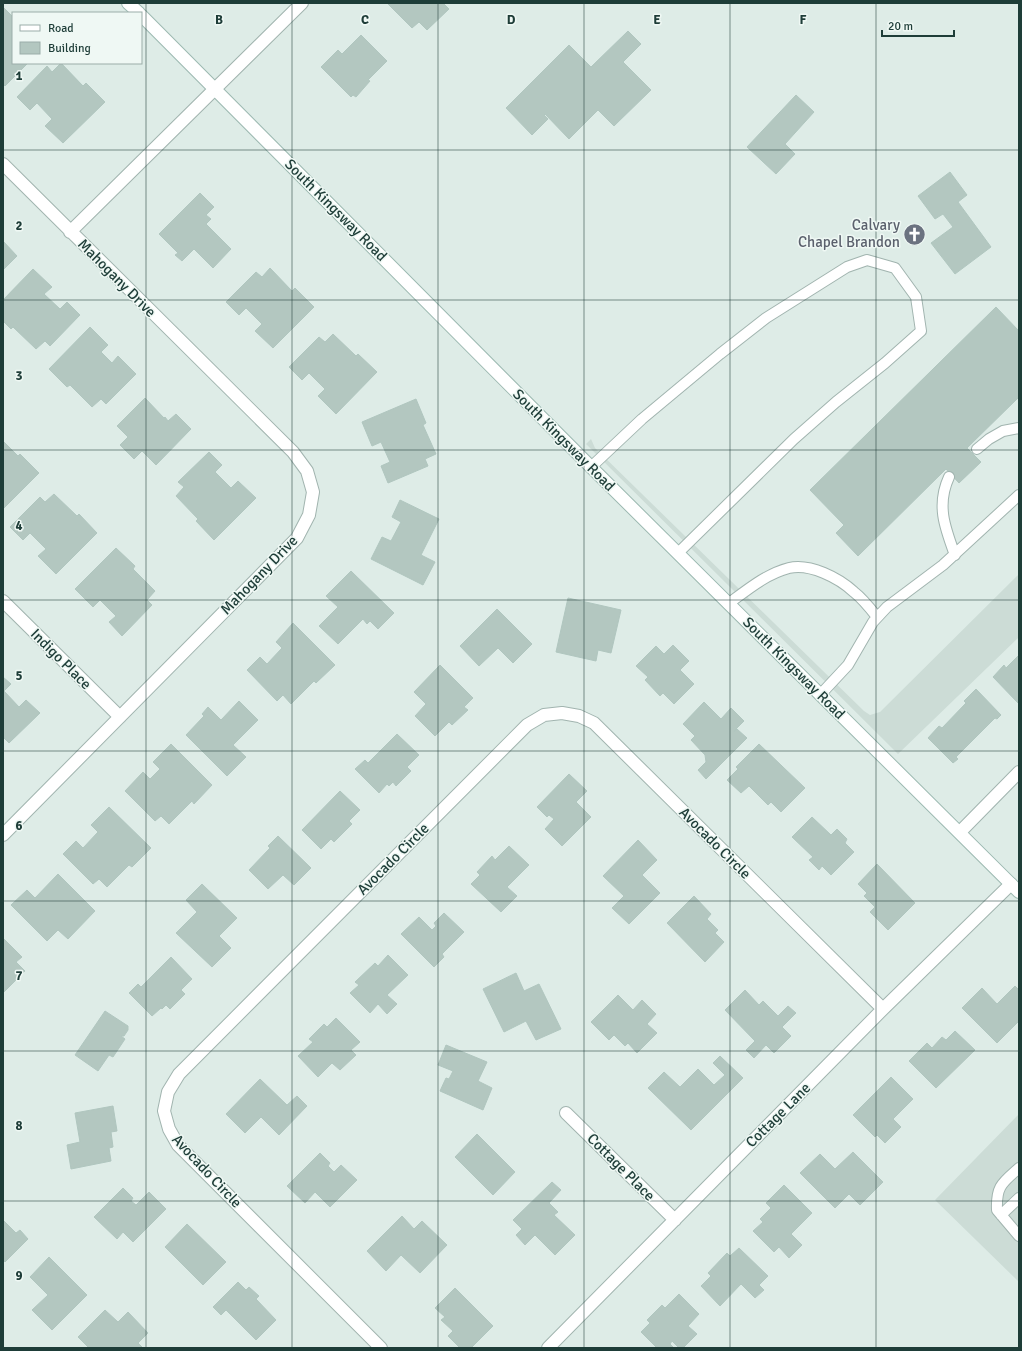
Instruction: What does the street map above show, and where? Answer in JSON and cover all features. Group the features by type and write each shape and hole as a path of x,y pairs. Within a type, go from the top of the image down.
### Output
{"street":[{"path":"128,3 138,12"},
{"name":"Mahogany Drive","path":"70,232 302,3"},
{"name":"South Kingsway Road","path":"142,16 728,604 1015,888"},
{"name":"Mahogany Drive","path":"3,164 293,452 307,471 313,492 309,515 297,538 3,835"},
{"name":"Indigo Place","path":"3,601 120,717"},
{"name":"Avocado Circle","path":"381,1348 178,1145 168,1129 164,1111 168,1092 178,1074 527,725 544,715 562,713 579,716 594,723 883,1009"},
{"path":"960,832 1019,772"},
{"name":"Cottage Lane","path":"548,1348 883,1009 1015,888"},
{"name":"Cottage Place","path":"566,1114 675,1220"}],"lane":[{"path":"591,467 642,419 766,318 847,267 866,260 895,268 916,297 921,331 794,439 678,553"},
{"path":"977,449 989,439 1003,431 1019,428"},
{"path":"949,477 945,486 942,500 942,514 945,528 955,555"},
{"path":"820,695 848,665 877,617 886,607 943,566 1019,495"},
{"path":"728,604 754,585 773,574 791,568 809,568 824,573 854,591 877,617"},
{"path":"1019,1168 1002,1183 996,1196 996,1210 1019,1236"},
{"path":"1001,1215 1019,1198"}],"shaded area":[{"path":"591,439 595,448 864,711 870,715 880,712 1019,574 1019,637 898,754 586,444"},
{"path":"1019,1114 1019,1282 935,1200"}],"building":[{"path":"387,3 443,3 449,9 427,30 419,22 412,28"},
{"path":"3,7 12,16 12,64 27,64 5,86 3,84"},
{"path":"628,31 641,44 623,62 651,90 614,126 598,110 569,139 545,114 544,115 548,119 532,135 506,108 569,45 591,67"},
{"path":"361,35 387,61 368,80 370,81 356,97 353,95 351,97 321,67 338,50 342,54"},
{"path":"60,64 62,64 83,86 86,83 105,102 63,143 45,126 52,119 37,103 30,110 17,97 47,66 52,72"},
{"path":"796,95 814,112 785,144 795,154 776,174 747,147"},
{"path":"950,172 967,195 958,202 991,247 955,274 931,243 953,227 943,214 935,219 918,196"},
{"path":"200,193 214,207 206,215 211,219 206,224 231,249 213,268 194,249 182,261 175,255 178,253 159,234"},
{"path":"3,241 17,256 3,270"},
{"path":"270,268 292,291 295,288 314,307 273,348 255,331 262,324 246,308 239,315 226,302 256,272 262,277"},
{"path":"33,269 52,287 44,294 60,309 67,302 80,315 50,346 45,341 36,349 13,327 11,329 3,321 3,300"},
{"path":"996,307 1019,331 1019,397 967,448 981,462 959,483 946,469 858,556 836,533 844,525 810,490"},
{"path":"90,327 108,345 101,352 112,363 118,356 136,374 106,404 101,399 92,407 70,385 67,387 49,369"},
{"path":"333,334 356,356 358,354 377,372 336,414 318,396 325,389 309,373 302,380 289,367 319,337 325,342"},
{"path":"145,398 168,421 176,414 191,429 156,465 142,451 134,459 120,445 128,437 117,426"},
{"path":"416,399 426,423 423,425 436,454 425,459 428,466 388,483 381,466 390,462 381,442 372,446 362,422"},
{"path":"3,441 18,456 20,454 39,473 3,509"},
{"path":"209,452 222,465 215,472 231,488 238,481 256,498 214,540 196,521 198,519 176,496 184,487 178,482"},
{"path":"54,494 77,516 79,514 97,533 56,574 38,556 46,549 30,533 23,540 10,527 40,497 45,502"},
{"path":"400,500 439,519 421,555 435,562 423,585 371,559 382,537 391,541 401,522 392,517"},
{"path":"116,548 135,566 133,569 155,591 147,600 152,605 122,636 109,622 116,616 100,600 93,607 75,589"},
{"path":"351,571 394,613 378,629 370,621 367,624 363,619 338,644 319,626 338,607 326,596"},
{"path":"568,598 621,610 611,653 598,650 596,661 556,652"},
{"path":"497,609 532,644 513,663 498,648 479,666 460,646"},
{"path":"293,623 335,665 316,683 314,681 291,704 283,695 277,701 247,670 260,657 267,664 282,648 276,642"},
{"path":"673,645 689,661 680,670 694,684 674,704 663,693 660,696 645,680 648,677 636,666 656,646 664,654"},
{"path":"1019,655 1018,703 993,677 1004,665 1006,668"},
{"path":"440,665 473,698 464,707 468,710 452,725 449,722 435,736 415,716 426,704 414,692"},
{"path":"3,677 11,684 4,691 19,707 26,700 40,713 9,743 4,738 3,739"},
{"path":"976,689 1001,715 997,719 995,718 956,757 958,759 953,763 928,738 939,726 942,728 966,703 964,701"},
{"path":"239,701 258,720 233,745 246,757 227,776 186,735 204,716 202,714 208,707 221,720"},
{"path":"704,702 721,719 731,708 744,721 734,732 737,729 747,738 706,779 698,770 706,762 705,755 691,740 695,736 683,724"},
{"path":"397,734 419,755 407,767 411,771 396,786 393,782 389,786 387,784 379,793 355,769 365,760 368,763"},
{"path":"171,744 212,785 194,804 192,801 169,824 161,816 155,821 125,791 143,772 150,779 160,769 153,762"},
{"path":"759,744 805,788 781,812 771,802 768,805 749,786 741,793 727,780 738,769 736,767"},
{"path":"569,774 587,791 576,802 591,817 562,846 545,829 554,819 549,815 547,817 537,807"},
{"path":"340,791 360,810 349,821 352,824 334,842 331,839 321,849 302,830"},
{"path":"109,807 151,848 132,867 129,865 107,887 99,879 93,884 63,854 76,841 83,848 98,832 91,825"},
{"path":"812,817 831,835 837,829 847,839 845,843 854,852 831,875 822,866 819,870 809,860 813,857 792,837"},
{"path":"278,836 311,868 294,885 283,875 268,889 249,870 270,848 268,846"},
{"path":"638,840 657,860 642,875 660,893 629,924 612,908 624,896 603,876"},
{"path":"509,846 529,865 507,887 517,896 501,912 471,884 480,875 477,872 492,856 495,860"},
{"path":"877,864 915,903 888,930 870,912 875,907 864,896 867,893 858,884"},
{"path":"58,874 95,911 68,939 58,930 47,941 11,905 27,890 35,898"},
{"path":"202,884 237,918 219,936 231,948 212,967 176,933 197,912 186,900"},
{"path":"694,896 711,914 707,919 718,930 715,933 724,942 705,962 667,923"},
{"path":"444,913 464,932 442,954 444,957 434,967 401,934 419,917 432,930 436,926 434,923"},
{"path":"3,938 22,957 16,962 25,971 3,993"},
{"path":"388,955 408,975 387,995 397,1004 387,1014 378,1004 370,1013 350,993 359,985 355,982 375,963 378,966"},
{"path":"171,957 192,979 181,990 185,994 170,1009 166,1005 152,1016 129,993 138,984 141,987"},
{"path":"516,973 524,991 539,984 561,1029 536,1040 526,1021 504,1032 483,989"},
{"path":"1015,986 1019,990 1019,1021 997,1043 962,1008 982,988 997,1004"},
{"path":"745,990 759,1005 763,1001 778,1016 788,1006 796,1013 782,1027 791,1036 774,1053 766,1045 754,1058 746,1050 755,1041 725,1010"},
{"path":"618,995 633,1010 642,1000 656,1014 647,1024 657,1033 637,1053 628,1043 625,1046 614,1035 609,1040 591,1022"},
{"path":"105,1011 128,1026 128,1030 124,1036 121,1036 125,1039 113,1057 109,1055 98,1071 75,1055"},
{"path":"336,1018 360,1042 351,1050 356,1055 340,1070 332,1063 318,1077 298,1056 313,1042 309,1039 324,1024 327,1027"},
{"path":"955,1031 975,1050 936,1088 909,1061 927,1043 932,1048 942,1037 946,1040"},
{"path":"446,1045 487,1062 478,1081 492,1088 483,1110 440,1091 446,1078 449,1079 453,1071 438,1065"},
{"path":"720,1056 743,1078 691,1130 648,1088 664,1072 680,1087 698,1069 714,1085 725,1075 713,1063"},
{"path":"891,1077 913,1099 893,1119 901,1127 885,1143 877,1135 875,1137 853,1115"},
{"path":"260,1079 287,1105 297,1096 307,1106 279,1135 261,1117 245,1133 226,1114"},
{"path":"113,1106 117,1131 111,1132 113,1147 109,1148 111,1161 71,1169 67,1145 80,1142 75,1113"},
{"path":"477,1134 515,1172 493,1195 455,1157"},
{"path":"853,1152 883,1182 860,1205 849,1194 835,1208 800,1173 820,1154 835,1169"},
{"path":"320,1153 330,1163 328,1166 334,1172 341,1165 357,1180 330,1207 315,1192 305,1203 287,1186"},
{"path":"552,1182 561,1190 549,1203 558,1212 554,1215 575,1235 555,1255 535,1235 525,1245 516,1235 522,1229 513,1220"},
{"path":"784,1185 812,1213 791,1234 802,1245 789,1258 779,1247 774,1252 753,1231 763,1222 760,1219 771,1208 766,1203"},
{"path":"123,1188 133,1198 131,1201 136,1205 149,1192 166,1209 133,1242 123,1232 117,1239 94,1217"},
{"path":"402,1216 414,1229 422,1221 447,1245 420,1273 401,1255 386,1271 367,1251"},
{"path":"3,1220 16,1233 20,1230 28,1239 5,1262 3,1260"},
{"path":"187,1224 226,1262 203,1285 165,1247"},
{"path":"739,1248 768,1276 759,1285 764,1290 755,1298 741,1284 720,1306 701,1286 711,1276 708,1273 727,1253 730,1256"},
{"path":"49,1257 87,1295 52,1330 32,1310 48,1295 30,1277"},
{"path":"238,1282 246,1290 249,1287 259,1296 256,1299 276,1320 256,1340 226,1310 221,1315 213,1307"},
{"path":"455,1288 493,1326 471,1348 460,1348 448,1336 453,1331 441,1320 445,1317 435,1308"},
{"path":"679,1294 699,1314 688,1326 697,1334 683,1348 679,1348 672,1341 670,1344 674,1348 657,1348 641,1332 650,1323 647,1320 662,1305 665,1308"},
{"path":"105,1310 118,1322 128,1312 148,1333 138,1343 143,1348 89,1348 78,1337"}],"place":[{"name":"Calvary Chapel Brandon","path":"915,234"}]}
